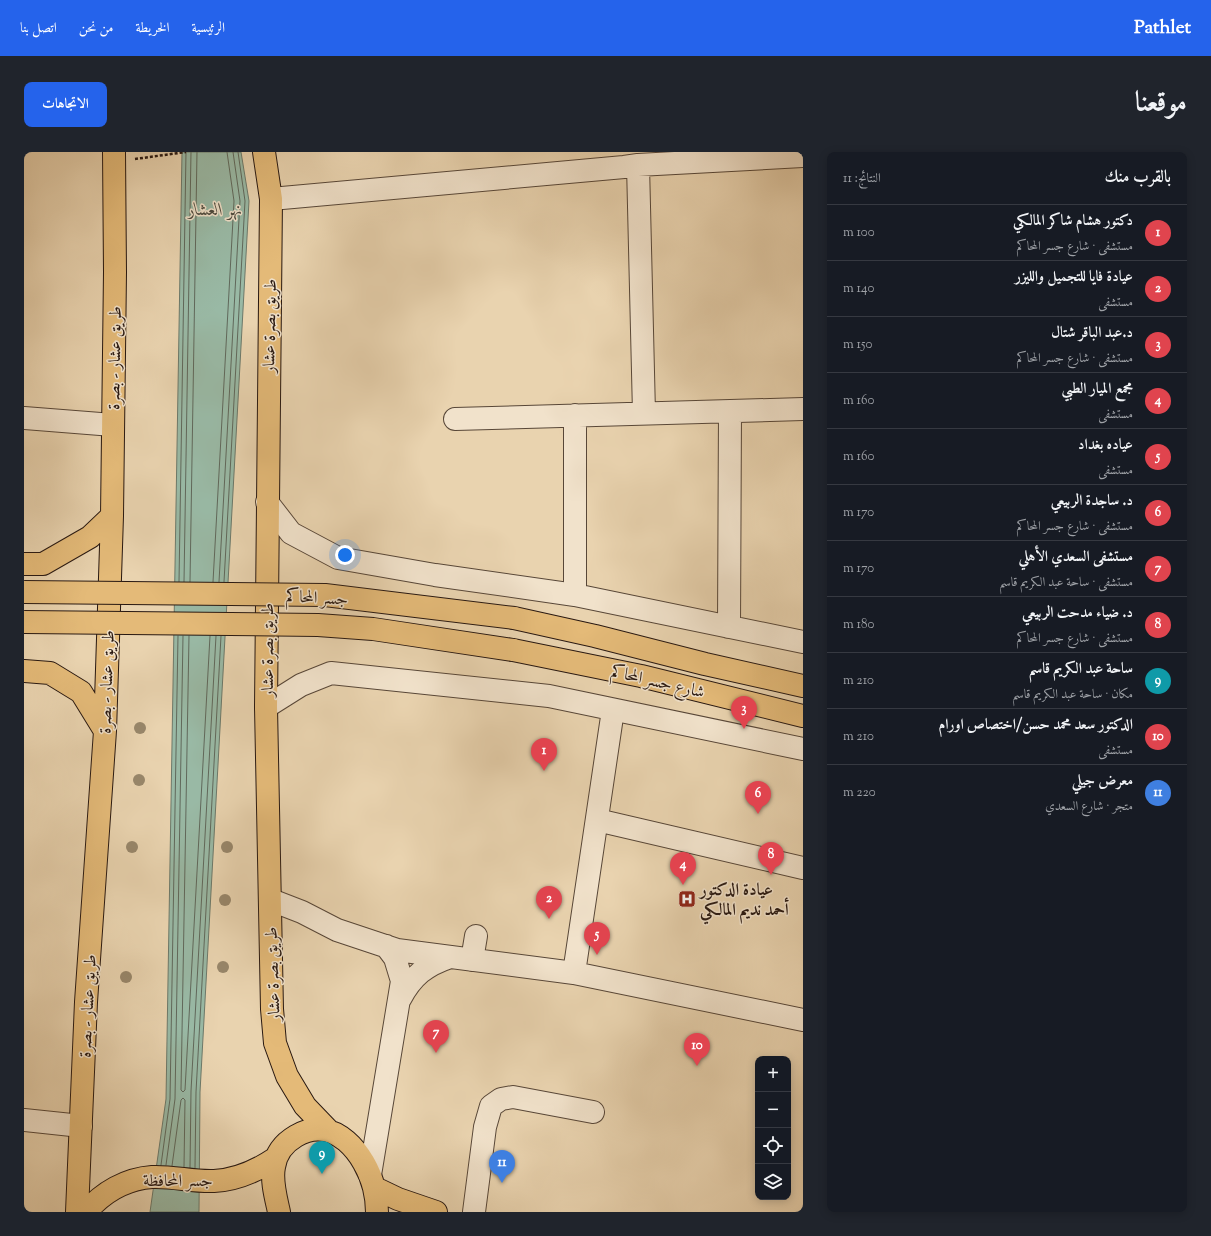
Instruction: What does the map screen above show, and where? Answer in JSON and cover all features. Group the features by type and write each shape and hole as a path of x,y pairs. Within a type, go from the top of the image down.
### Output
{"main road":[{"name":"طريق عشار - بصرة","path":"77,1212 86,1002 105,731 112,516 115,272 114,152"},
{"name":"طريق بصرة عشار","path":"264,152 271,199 266,707 272,1008 275,1043 287,1076 305,1106 329,1131"},
{"path":"24,564 43,564 90,537 112,516"},
{"name":"جسر المحاكم","path":"24,592 325,595 514,618 803,686"},
{"name":"جسر المحاكم","path":"24,622 318,625 373,629 513,650"},
{"name":"شارع جسر المحاكم","path":"513,650 641,676 803,716"},
{"path":"24,671 50,673 81,692 105,731"},
{"path":"279,1212 273,1179 273,1168 276,1158 281,1148 288,1140 298,1134 318,1129 329,1131 347,1140 363,1162 372,1182 377,1212"},
{"name":"جسر المحافظة","path":"86,1212 101,1197 116,1187 134,1180 153,1177 213,1181 233,1178 253,1172 276,1158"},
{"path":"372,1182 398,1200 436,1212"}],"street":[{"path":"271,199 628,161 803,156"},
{"path":"628,161 644,413"},
{"path":"455,419 803,409"},
{"path":"729,627 730,411"},
{"path":"575,415 575,595"},
{"path":"24,418 113,425"},
{"path":"267,502 291,533 338,558 435,575 575,595 803,642"},
{"path":"266,707 301,685 332,673 549,696 803,749"},
{"path":"574,973 613,710"},
{"path":"597,820 803,868"},
{"path":"271,900 302,912 337,930 397,950 574,973 803,1020"},
{"path":"472,960 476,936"},
{"path":"372,1182 402,981 395,958 386,946"},
{"path":"400,1000 406,987 415,977 438,961 451,957"},
{"path":"474,1212 485,1127 491,1106 501,1099 513,1097 593,1112"},
{"path":"24,1120 81,1126"}],"path":[{"path":"157,156 186,152"}],"water":[{"name":"نهر العشار","path":"182,152 241,152 249,201 200,1092 199,1212 150,1212 166,1099"}],"place":[{"name":"د.عبد الباقر شتال","path":"744,729"},
{"name":"دكتور هشام شاكر المالكي","path":"544,771"},
{"name":"د. ساجدة الربيعي","path":"758,814"},
{"name":"د. ضياء مدحت الربيعي","path":"771,875"},
{"name":"مجمع الميار الطبي","path":"683,885"},
{"name":"عيادة الدكتور أحمد نديم المالكي","path":"687,899"},
{"name":"عيادة فايا للتجميل والليزر","path":"549,919"},
{"name":"عياده بغداد","path":"597,955"},
{"name":"مستشفى السعدي الأهلي","path":"436,1053"},
{"name":"الدكتور سعد محمد حسن/اختصاص اورام","path":"697,1066"},
{"name":"ساحة عبد الكريم قاسم","path":"322,1174"},
{"name":"معرض جيلي","path":"502,1183"}]}
